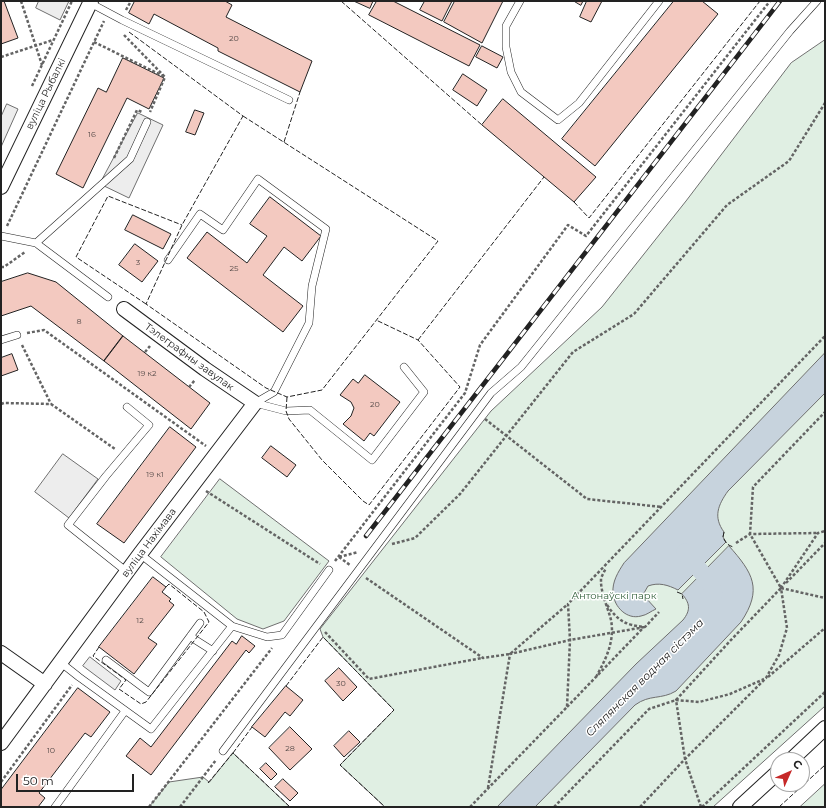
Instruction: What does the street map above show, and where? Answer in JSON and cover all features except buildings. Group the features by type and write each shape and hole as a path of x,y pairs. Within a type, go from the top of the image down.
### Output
{"street":[{"name":"вуліца Рыбалкі","path":"1,187 91,2"},
{"name":"Тэлеграфны завулак","path":"124,310 205,369 255,403"},
{"name":"вуліца Нахімава","path":"1,743 140,554 255,403"},
{"path":"1,653 45,684"},
{"path":"799,752 825,728"},
{"path":"740,807 770,779"}],"lane":[{"path":"520,1 506,26 506,47 511,72 521,92 558,120 579,103 659,2"},
{"path":"223,751 491,393 521,367 790,31 816,1"},
{"path":"91,2 122,20 289,100"},
{"path":"36,243 130,159 148,119"},
{"path":"168,260 200,214 222,230 258,179 326,229 312,286 309,323 274,392 255,403"},
{"path":"2,236 36,243 108,297"},
{"path":"1,340 17,335"},
{"path":"255,403 286,411 310,410 372,460 424,392 404,367"},
{"path":"127,408 149,425 68,525 127,572"},
{"path":"140,554 232,626 267,637 282,635 329,570"},
{"path":"106,660 149,692 200,623"},
{"path":"60,662 78,677 150,729 232,626"},
{"path":"191,635 194,639 213,651"},
{"path":"55,807 125,711"}],"path":[{"path":"21,1 42,64"},
{"path":"37,73 72,1"},
{"path":"194,483 329,570 465,393 480,345 568,225 586,236 770,1"},
{"path":"2,236 108,12"},
{"path":"122,20 118,28 165,77"},
{"path":"1,57 54,40"},
{"path":"94,42 165,77"},
{"path":"148,119 165,77"},
{"path":"338,557 415,538 460,494 573,352 634,314 727,205 789,161 825,102"},
{"path":"110,164 137,110 143,113"},
{"path":"7,226 13,229"},
{"path":"1,267 4,267 36,243"},
{"path":"124,455 51,404 17,335 44,330 217,453"},
{"path":"487,789 510,654 568,604 606,566 825,336"},
{"path":"1,404 51,404"},
{"path":"477,412 587,499 663,506"},
{"path":"554,807 649,709 676,700 699,702 730,694 766,678 779,655 787,628 781,588 750,534 753,487 825,412"},
{"path":"736,542 750,534 818,533 825,531"},
{"path":"781,588 818,533"},
{"path":"676,700 730,641 825,543"},
{"path":"596,677 610,649 612,633 611,621 601,583 606,566"},
{"path":"358,572 396,600 483,658"},
{"path":"781,588 825,598"},
{"path":"606,603 614,614 624,623 645,627"},
{"path":"567,707 570,640 568,604"},
{"path":"470,807 659,612"},
{"path":"318,624 369,679 510,654 570,640 645,627"},
{"path":"640,807 685,759 766,678 825,628"},
{"path":"149,807 282,635"},
{"path":"1,782 78,677"},
{"path":"676,700 685,759 702,807 825,692"},
{"path":"180,807 223,751"}],"green space":[{"name":"Антонаўскі парк","path":"825,40 825,706 774,752 770,752 770,756 713,807 385,807 340,765 394,710 323,637 320,629 491,411 602,307 686,201 791,63"},
{"path":"220,479 329,561 284,621 263,629 237,619 161,557"},
{"path":"233,753 290,807 149,807 169,782 203,777 209,782"},
{"path":"825,784 825,807 800,807"}],"shaded area":[{"path":"39,1 69,1 60,20 36,8"},
{"path":"7,104 18,109 1,147 1,117"},
{"path":"138,113 163,125 129,198 100,184"},
{"path":"63,454 98,479 69,518 35,492"},
{"path":"90,657 121,681 115,690 83,666"}],"water":[{"path":"825,353 825,393 728,491 719,506 718,516 724,532 723,537 726,542 678,590 656,584 648,586 644,593 645,597 656,609 645,615 636,617 622,611 614,598 613,585 624,563"},
{"path":"729,546 744,565 752,582 752,600 741,622 676,691 671,694 646,699 635,705 535,807 497,807 636,664 683,620 688,610 688,604 687,600 682,594"}],"waterway":[{"name":"Сляпянская водная сістэма","path":"685,552 706,577 714,594"}],"railway":[{"path":"366,536 780,1"}],"fence":[{"path":"341,1 482,125"},
{"path":"574,202 589,218 760,1"},
{"path":"129,32 243,116"},
{"path":"284,142 300,92"},
{"path":"243,116 438,241 322,390 287,397 266,388 146,304 182,225 243,116"},
{"path":"418,340 544,177"},
{"path":"146,304 76,257 108,196 182,225"},
{"path":"287,397 286,411 289,419 322,460 363,501 369,505 460,387 418,340 376,320"},
{"path":"724,532 723,537 725,541 728,545 734,547"},
{"path":"99,647 93,656 126,680 119,689 141,704 146,702 209,622 204,612 169,584 166,587"},
{"path":"677,592 682,594 683,599"},
{"path":"286,686 323,637 394,710 340,765 385,807"},
{"path":"233,753 252,727"},
{"path":"208,783 233,753 290,807"},
{"path":"779,807 825,765"}]}
